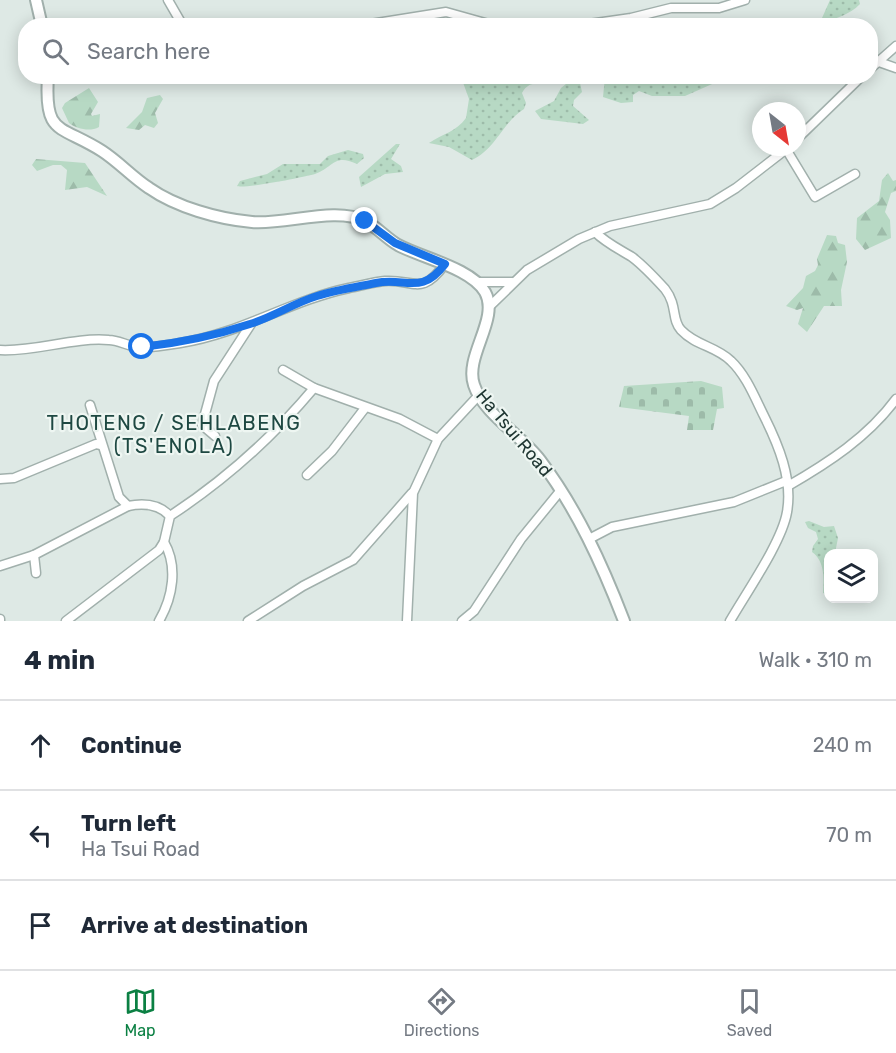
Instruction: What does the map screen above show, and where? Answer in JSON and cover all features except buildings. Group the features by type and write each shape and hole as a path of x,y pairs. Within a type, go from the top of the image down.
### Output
{"street":[{"path":"36,0 40,18"},
{"path":"168,0 178,18"},
{"path":"632,18 671,8 719,8 745,0"},
{"path":"408,18 446,12 467,18"},
{"path":"896,46 879,62 896,68"},
{"path":"48,84 48,112 56,127 102,151 150,189 206,212 253,222 278,223 344,216 357,218 406,249 445,264 476,282 485,292 489,307"},
{"path":"806,130 854,84"},
{"path":"489,307 512,282 561,249 595,232 710,204 777,156"},
{"path":"792,156 815,197 855,174"},
{"path":"595,232 606,243 634,259 667,292 675,304 675,317 680,330 698,345 715,349 732,361 753,392 782,454 787,484 787,512 777,540 730,621"},
{"path":"0,350 14,351 57,344 110,340 140,347 183,343 251,324 319,295 387,281 410,285 424,283 438,273 445,264"},
{"path":"476,282 512,282"},
{"name":"Ha Tsui Road","path":"489,307 472,368 472,379 478,394 538,458 561,490 589,539 624,621"},
{"path":"214,436 202,425 214,381 251,324"},
{"path":"283,370 314,388 400,419 438,439"},
{"path":"66,621 159,550 164,542 170,516 231,472 275,434 314,388"},
{"path":"248,621 303,586 353,560 413,493 438,439 478,394"},
{"path":"589,539 612,527 734,502 787,484 849,447 882,418 896,399"},
{"path":"90,405 119,497 128,506"},
{"path":"307,475 332,451 365,408"},
{"path":"0,479 14,478 96,444 101,445"},
{"path":"462,621 474,611 521,539 561,490"},
{"path":"407,621 413,493"},
{"path":"0,567 34,555 128,506 142,503 165,510 170,516"},
{"path":"159,621 167,606 172,574 171,555 164,542"},
{"path":"34,555 36,573"}],"green space":[{"path":"830,0 859,0 860,4 838,18 822,18"},
{"path":"464,84 533,84 525,88 522,93 526,103 524,109 510,121 487,149 472,160 449,147 429,143 462,123 466,118 469,99"},
{"path":"566,84 580,84 582,92 574,100 573,106 589,120 583,124 541,119 535,111 554,101"},
{"path":"604,84 712,84 685,96 652,96 639,91 633,95 633,102 621,103 603,97"},
{"path":"89,88 98,102 91,114 92,116 100,114 99,127 88,130 69,123 62,108 65,103"},
{"path":"160,95 163,99 155,113 158,123 154,128 145,125 139,130 126,128 142,112 147,98"},
{"path":"396,144 400,144 391,159 401,166 403,172 385,174 361,187 359,177"},
{"path":"348,150 363,154 364,158 357,164 339,160 309,176 237,186 240,181 267,174 283,164 320,164 328,156"},
{"path":"36,159 85,163 107,196 87,187 65,190 67,170 61,165 53,165 37,171 32,165"},
{"path":"888,173 893,181 896,180 896,191 891,193 885,212 890,220 891,238 865,250 856,239 857,218 879,201 882,180"},
{"path":"827,235 836,236 838,243 845,245 847,262 841,290 842,306 824,306 807,332 798,324 803,308 797,310 786,306 803,288 806,276 815,271 818,265 817,259"},
{"path":"701,381 722,387 724,408 717,409 713,430 687,430 689,416 619,407 624,386"},
{"path":"809,521 824,527 834,526 838,538 836,549 824,549 824,593 821,565 812,552 818,539 816,532 808,528 805,522"}],"district":[{"name":"THOTENG / SEHLABENG (TS'ENOLA)","path":"174,434"}],"route":[{"path":"142,347 183,343 251,324 319,295 387,281 410,285 424,283 438,273 445,264 395,243 365,221"}]}
